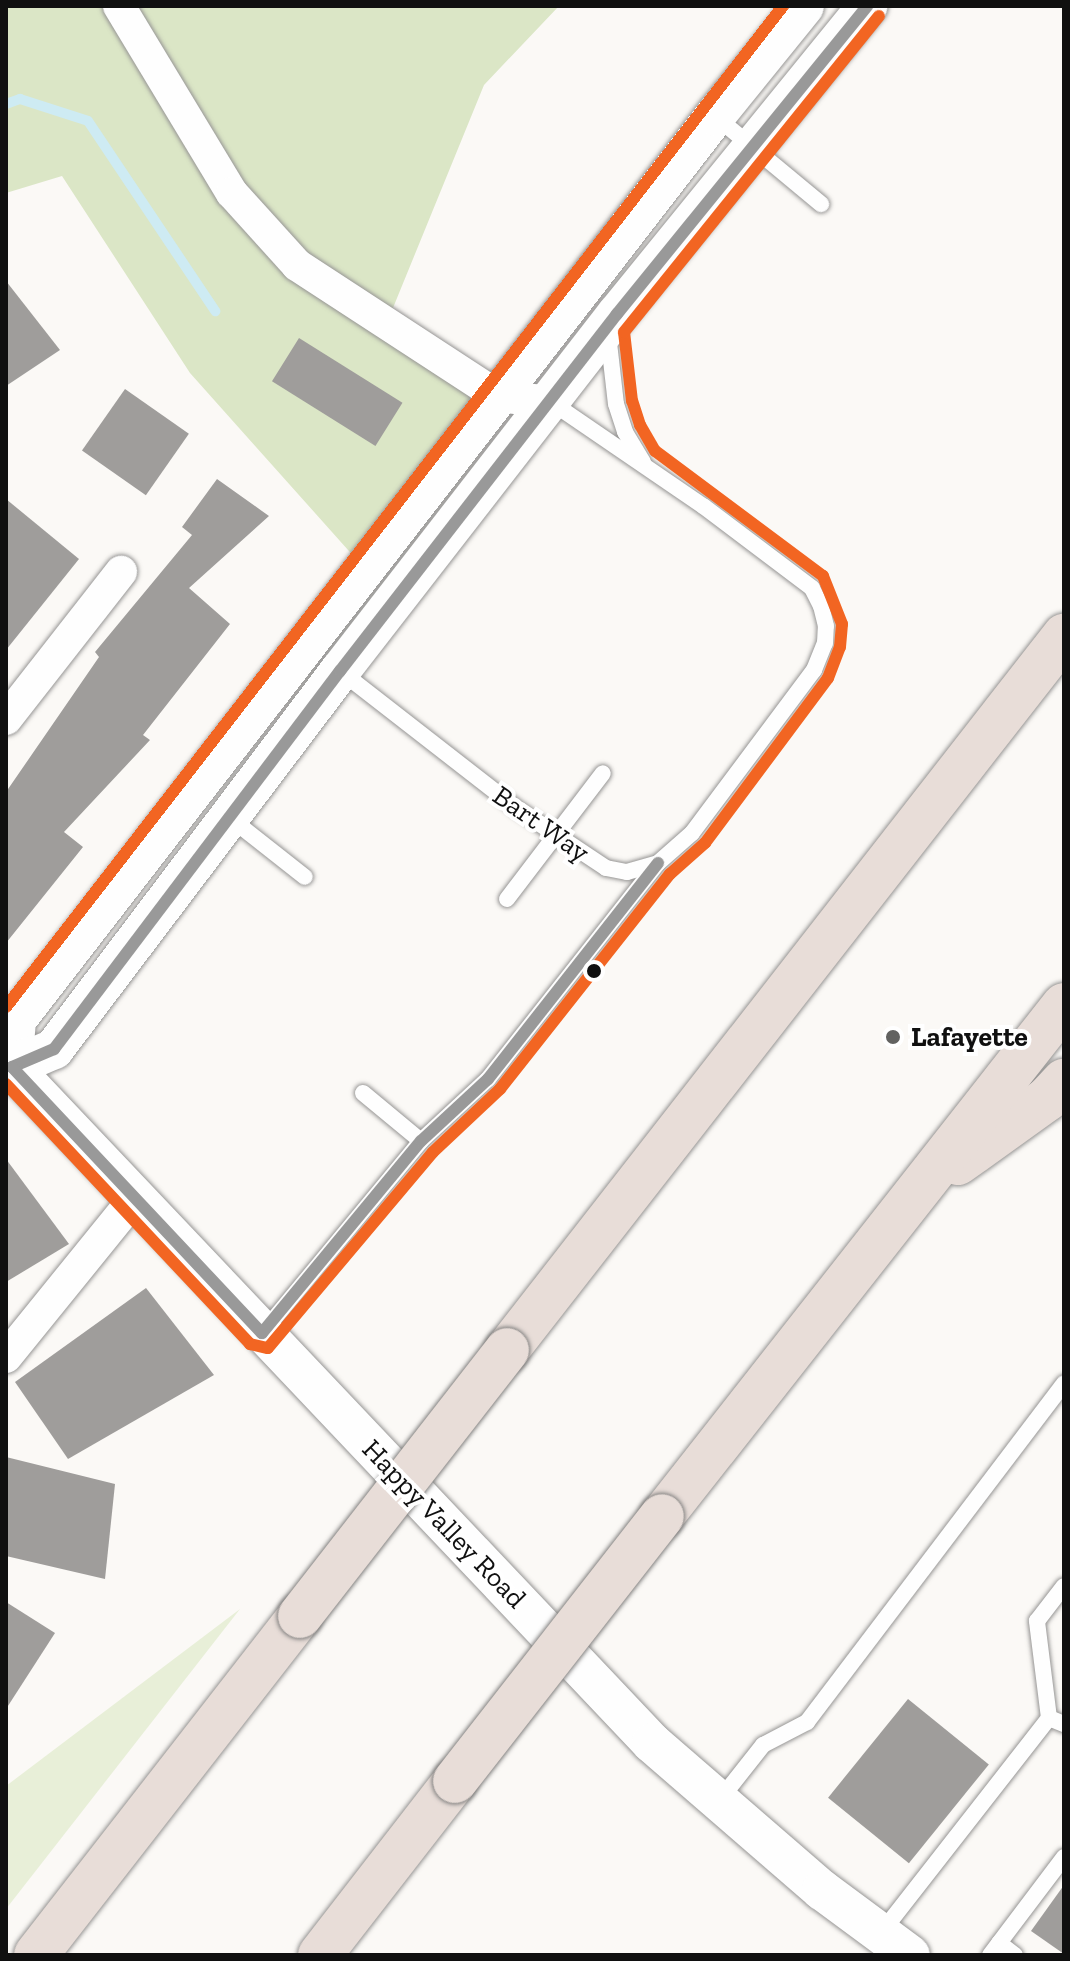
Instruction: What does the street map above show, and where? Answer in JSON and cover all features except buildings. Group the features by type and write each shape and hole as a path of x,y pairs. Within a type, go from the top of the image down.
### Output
{"highway":[{"path":"36,1955 1064,636"},
{"path":"320,1955 1064,1005"},
{"path":"911,1198 1047,1099 1064,1081"}],"street":[{"path":"119,6 232,193 297,265 498,396 551,402"},
{"path":"365,569 323,658 230,818 54,1049 9,1064 16,1020 715,116 804,6"},
{"path":"16,1020 323,658 551,402 607,327 867,6"},
{"path":"6,719 121,572"},
{"name":"Happy Valley Road","path":"9,1064 652,1743 717,1803 822,1890 895,1944"},
{"path":"6,1357 134,1199"}],"lane":[{"path":"715,116 821,204"},
{"path":"607,327 616,404 625,432 643,462"},
{"path":"262,1333 421,1141 488,1079 584,961 658,863 692,833 814,670 825,643 826,626 812,588 643,462 617,450 551,402"},
{"name":"Bart Way","path":"323,658 554,836 606,868 627,872 658,863"},
{"path":"507,899 603,773"},
{"path":"230,818 305,877"},
{"path":"363,1093 421,1141"},
{"path":"717,1803 763,1745 807,1722 1064,1384"},
{"path":"895,1944 1057,1721 1037,1621 1064,1586"},
{"path":"1015,1955 995,1949 1064,1857"}],"green space":[{"path":"6,6 559,6 484,85 386,325 498,396 365,569 190,373 62,176 6,193"},
{"path":"240,1609 6,1909 6,1786"}],"waterway":[{"path":"6,104 20,99 88,121 215,311"}],"transit line":[{"path":"6,1007 783,6"},
{"path":"12,1067 54,1049 340,671 617,314 867,6"},
{"path":"6,1084 250,1344 268,1348 433,1152 500,1089 670,874 705,843 828,678 840,647 842,624 823,576 655,451 640,425 632,401 624,332 879,16"},
{"path":"12,1067 262,1333 421,1141 488,1079 658,863"}],"place":[{"name":"Lafayette","path":"893,1037"}]}
